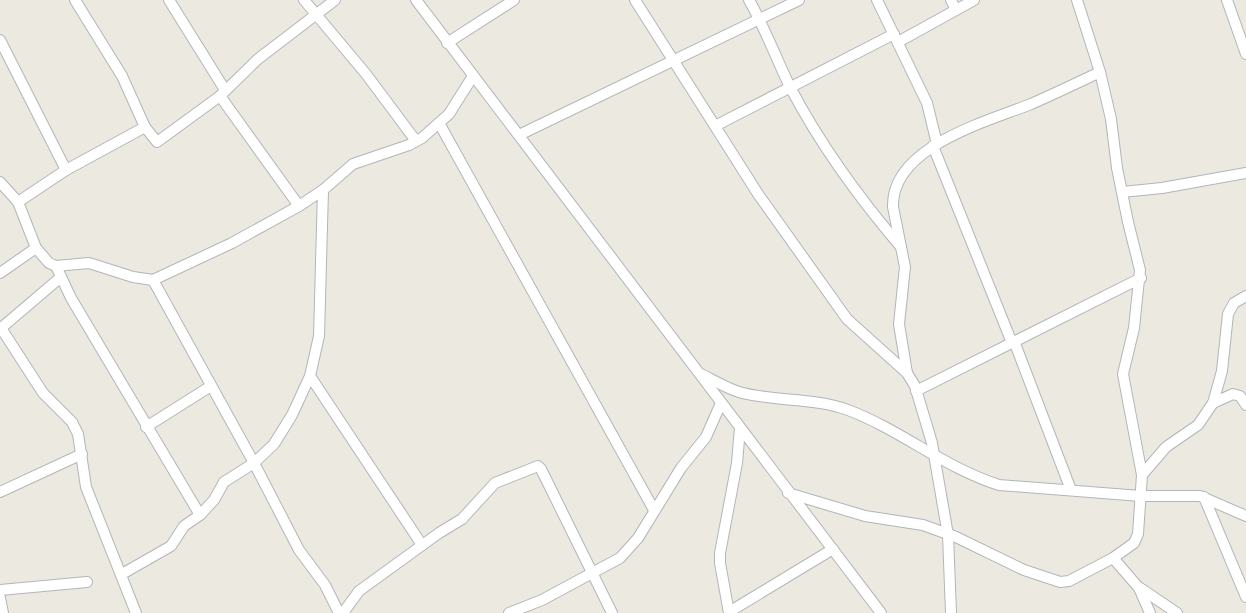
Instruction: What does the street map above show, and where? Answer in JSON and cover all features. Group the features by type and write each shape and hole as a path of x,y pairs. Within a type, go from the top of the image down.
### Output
{"street":[{"path":"75,0 122,76 145,127 155,141 159,141 222,93 258,59 335,0"},
{"path":"169,0 222,93 299,206"},
{"path":"304,0 366,74 416,141"},
{"path":"416,0 788,493 881,613"},
{"path":"447,43 514,0"},
{"path":"635,0 758,194 847,319 907,373"},
{"path":"749,0 760,18 791,87 839,167 870,211 903,250"},
{"path":"519,135 799,0"},
{"path":"877,0 927,103 935,145 1071,490"},
{"path":"951,0 956,10"},
{"path":"715,126 791,87 974,0"},
{"path":"788,493 865,516 923,525 1024,570 1060,582 1069,581 1113,558 1134,543 1142,475 1123,374 1134,328 1141,278 1122,192 1116,161 1113,129 1100,72 1077,0"},
{"path":"1227,0 1246,54"},
{"path":"0,40 66,170"},
{"path":"951,613 948,535 934,456 916,390 907,373 899,324 905,267 893,207 895,188 908,168 935,145 1100,72"},
{"path":"0,182 18,202 36,248 49,263 56,266 89,262 133,277 153,280 232,242 299,206 323,190 353,164 416,141 449,114 473,76"},
{"path":"439,123 654,510"},
{"path":"18,202 66,170 145,127"},
{"path":"1122,192 1158,189 1246,173"},
{"path":"122,574 171,546 184,526 200,516 214,500 224,482 254,463 282,434 310,376 320,336 323,190"},
{"path":"0,273 36,248"},
{"path":"56,266 71,298 200,516"},
{"path":"61,277 0,328 43,393 72,422 78,434 86,487 136,613"},
{"path":"916,390 1141,278"},
{"path":"153,280 254,463 299,550 324,585 339,613"},
{"path":"1142,475 1166,447 1198,425 1213,403 1222,371 1228,314 1234,303 1246,296"},
{"path":"697,372 737,392 826,404 846,409 869,418 934,456 984,480 999,485 1141,496 1204,497 1246,516"},
{"path":"310,376 422,545"},
{"path":"146,427 211,386"},
{"path":"1213,403 1233,394 1240,396 1246,404"},
{"path":"509,613 542,600 620,558 638,538 681,468 706,437 721,403"},
{"path":"740,428 737,464 720,554 720,564 729,612 833,549"},
{"path":"0,492 82,454"},
{"path":"343,613 359,592 422,545 462,519 495,483 538,466 542,469 612,613"},
{"path":"1204,497 1246,597"},
{"path":"1113,558 1139,588 1177,613"},
{"path":"0,590 87,582"},
{"path":"1139,588 1150,613"},
{"path":"0,598 4,613"}]}
